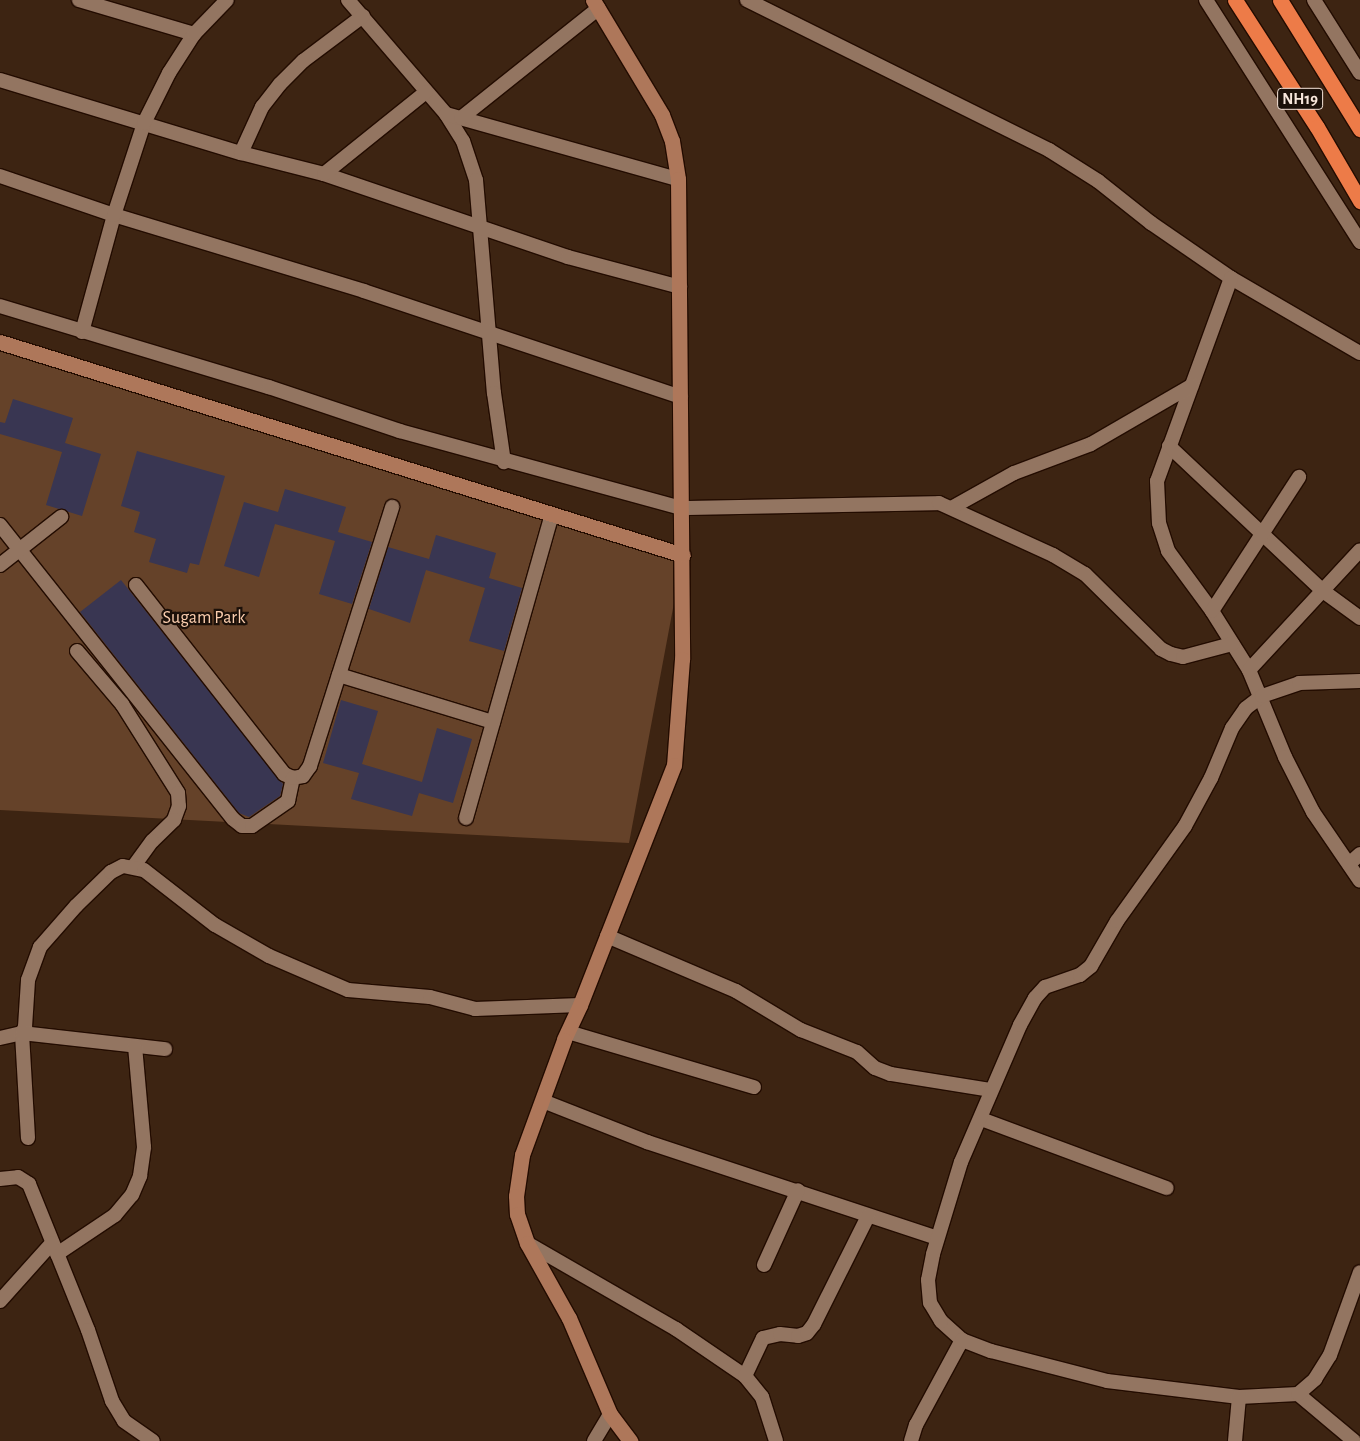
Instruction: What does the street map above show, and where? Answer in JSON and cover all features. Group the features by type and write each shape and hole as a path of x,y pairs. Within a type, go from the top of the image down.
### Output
{"highway":[{"name":"NH19","path":"1234,0 1317,127 1360,201"},
{"name":"NH19","path":"1280,0 1360,129"}],"street":[{"path":"79,0 194,34"},
{"path":"82,332 114,215 144,123 169,73 194,34 227,0"},
{"path":"348,0 446,114 463,141 476,180 482,227 489,335 504,462"},
{"path":"748,0 1049,150 1098,181 1152,223 1230,278 1360,353"},
{"path":"1206,0 1360,242"},
{"path":"1314,0 1360,73"},
{"path":"461,118 596,4 662,115 672,141 678,179 683,555 682,659 674,765 568,1032 522,1156 516,1196 517,1214 527,1244 569,1318 610,1414 630,1441"},
{"path":"241,153 262,108 280,84 303,61 363,16"},
{"path":"0,80 241,153 324,174 568,258 680,287"},
{"path":"324,174 426,92"},
{"path":"446,114 678,179"},
{"path":"0,176 114,215 364,291 489,335 681,397"},
{"path":"1230,278 1157,481 1160,523 1168,551 1212,611 1249,670 1262,696 1285,757 1313,812 1360,881"},
{"path":"0,306 504,462 682,508 923,502 953,507 1085,574 1161,649 1171,654 1183,657 1232,644"},
{"path":"0,342 683,555"},
{"path":"953,507 1014,473 1091,444 1191,386"},
{"path":"1169,446 1262,536 1323,591 1360,618"},
{"path":"1212,611 1300,477"},
{"path":"136,585 284,774 293,778 303,776 310,766 392,508"},
{"path":"466,818 552,515"},
{"path":"0,565 61,518"},
{"path":"0,525 233,819 242,826 252,826 288,801 293,778"},
{"path":"1249,670 1360,550"},
{"path":"78,651 122,704 178,793 179,806 174,820 152,841 134,866"},
{"path":"339,675 493,722"},
{"path":"1360,681 1299,683 1262,696 1238,716 1185,826 1117,921 1091,966 1080,975 1045,987 1035,998 991,1090 981,1119 961,1162 937,1238 928,1280 930,1302 941,1321 962,1340 991,1351 1107,1382 1238,1397 1298,1394 1315,1380 1330,1354 1360,1272"},
{"path":"1349,864 1360,854"},
{"path":"28,1138 22,1033 25,1027 28,980 40,947 111,872 123,866 134,866 144,870 231,934 269,956 348,990 430,997 475,1009 580,1005"},
{"path":"607,936 736,991 801,1030 857,1052 875,1068 891,1074 991,1090"},
{"path":"568,1032 754,1087"},
{"path":"0,1038 22,1033 165,1049"},
{"path":"0,1301 55,1249 115,1215 132,1195 140,1176 144,1147 136,1046"},
{"path":"543,1101 647,1142 798,1190 868,1216 937,1238"},
{"path":"981,1119 1167,1188"},
{"path":"0,1179 18,1177 29,1184 112,1401 124,1421 153,1441"},
{"path":"764,1265 798,1190"},
{"path":"744,1376 763,1338 780,1334 798,1336 807,1333 814,1324 868,1216"},
{"path":"527,1244 676,1329 744,1376 762,1397 776,1441"},
{"path":"911,1441 916,1425 962,1340"},
{"path":"1298,1394 1354,1441"},
{"path":"1235,1441 1238,1397"},
{"path":"594,1441 610,1414"}],"green space":[{"name":"Sugam Park","path":"0,342 683,555 629,843 0,810"}],"building":[{"path":"13,399 73,418 65,443 101,454 82,516 46,505 62,452 0,434 0,422 5,423"},
{"path":"137,451 225,476 199,565 190,563 187,573 149,562 156,539 134,532 140,512 121,506"},
{"path":"285,489 346,507 338,532 372,542 352,604 319,594 335,541 275,524 259,577 224,566 244,502 278,512"},
{"path":"436,535 496,553 489,578 522,588 504,651 469,641 485,588 426,570 410,623 369,609 388,547 429,559"},
{"path":"121,580 283,784 280,796 249,817 239,813 80,612"},
{"path":"341,700 378,711 362,764 422,782 437,728 472,739 453,803 419,793 412,816 351,799 359,773 323,763"}]}
